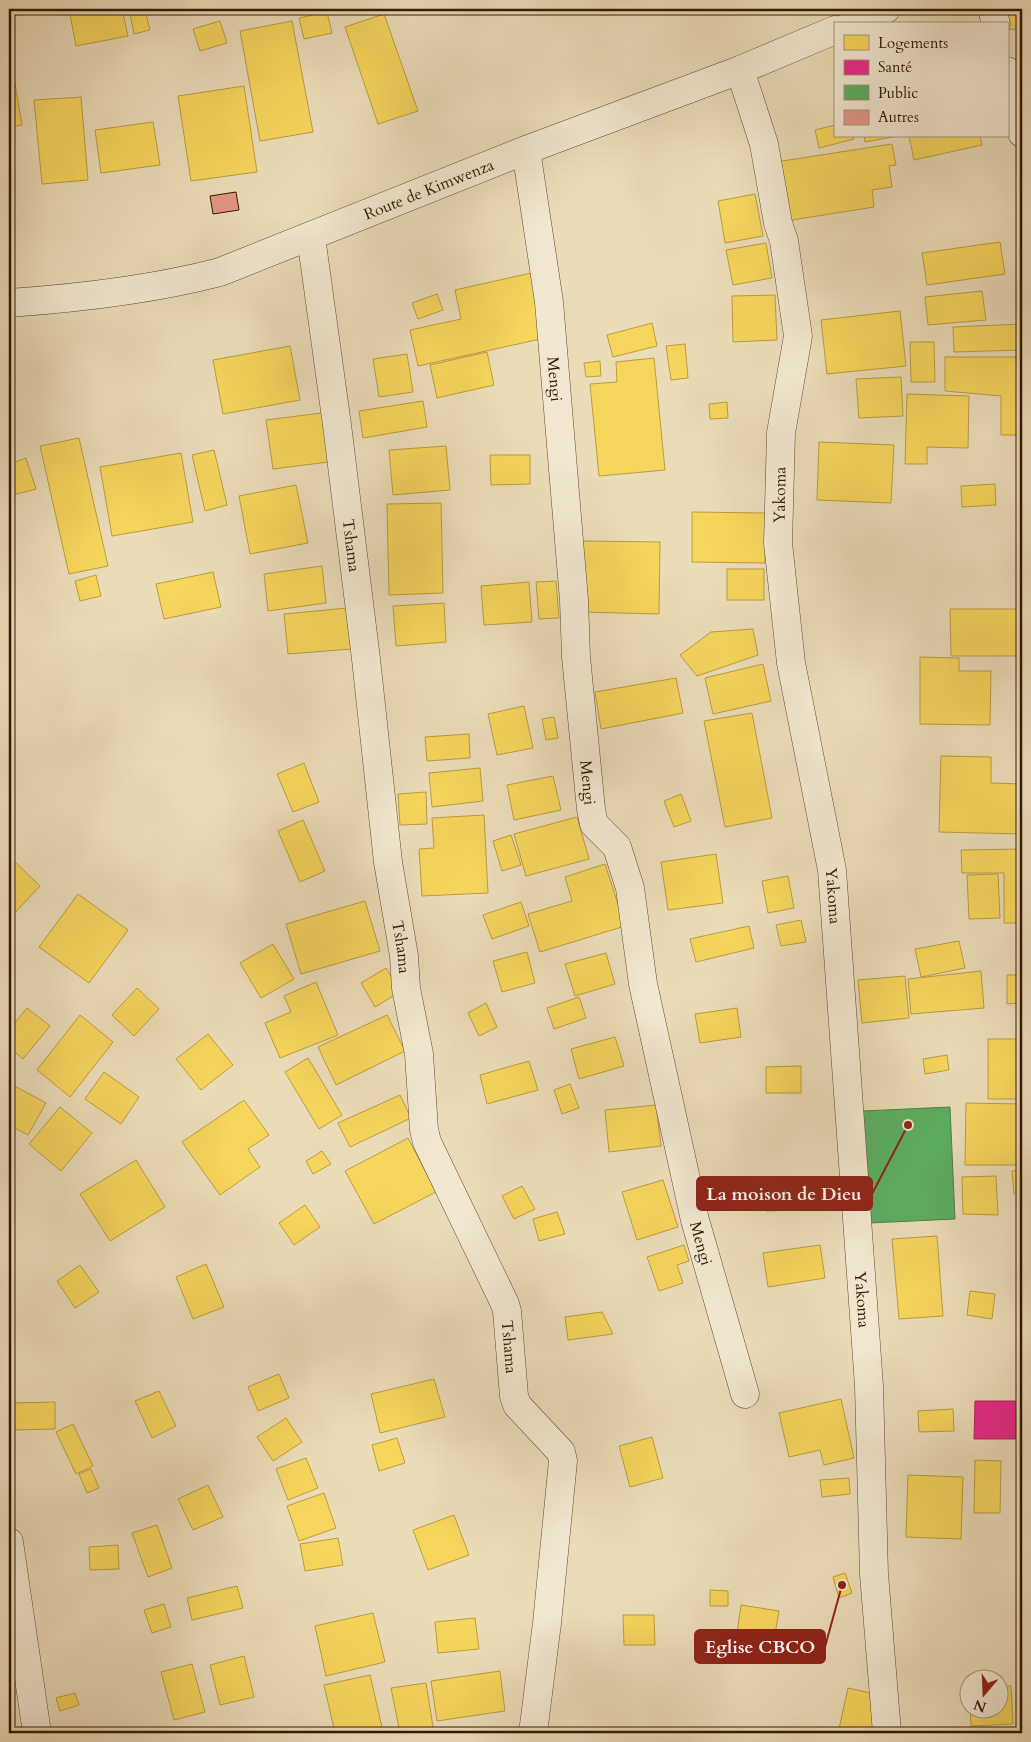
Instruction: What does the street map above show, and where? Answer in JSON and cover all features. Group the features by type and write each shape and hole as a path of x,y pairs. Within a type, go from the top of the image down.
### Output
{"street":[{"path":"855,22 886,9"},
{"path":"992,9 995,22"},
{"name":"Route de Kimwenza","path":"9,303 75,298 200,278 220,272 526,150 740,70 834,30"},
{"name":"Yakoma","path":"740,70 764,144 778,223 784,241 798,336 780,433 778,544 791,663 832,870 850,1144 869,1386 874,1574 887,1733"},
{"path":"1008,75 1022,133"},
{"name":"Mengi","path":"526,150 550,302 574,600 576,657 591,809 594,824 617,847 630,888 643,984 695,1220 745,1394"},
{"name":"Tshama","path":"311,237 340,444 388,862 404,956 406,988 419,1054 424,1130 427,1142 505,1304 514,1396 517,1405 561,1452 563,1461 547,1623 533,1733"},
{"path":"9,1542 37,1733"}],"building: Logements":[{"path":"69,9 122,9 128,36 76,46"},
{"path":"129,9 145,9 150,30 134,34"},
{"path":"1002,9 1022,9 1022,28 1008,30 1008,22 1005,22"},
{"path":"327,12 332,33 304,39 299,18"},
{"path":"384,14 418,111 378,124 345,27"},
{"path":"220,21 227,43 200,51 193,29"},
{"path":"292,21 313,132 260,141 240,31"},
{"path":"12,66 22,125 9,127 9,67"},
{"path":"244,86 257,172 191,181 178,96"},
{"path":"81,97 88,180 42,184 34,100"},
{"path":"153,122 160,165 101,173 95,130"},
{"path":"834,125 834,138 854,139 819,148 815,130"},
{"path":"864,138 887,138 865,142"},
{"path":"909,138 980,138 982,145 914,160"},
{"path":"892,144 896,165 889,166 892,187 872,190 874,207 786,221 776,162"},
{"path":"755,194 763,236 725,243 718,201"},
{"path":"1000,242 1005,274 927,285 922,253"},
{"path":"766,243 772,278 733,285 726,250"},
{"path":"531,273 545,338 418,366 410,330 461,319 455,290"},
{"path":"982,291 986,320 928,325 925,297"},
{"path":"437,294 443,310 418,319 412,303"},
{"path":"775,295 777,340 733,342 732,296"},
{"path":"900,311 906,366 827,374 821,320"},
{"path":"652,323 657,346 613,357 607,335"},
{"path":"1022,324 1022,350 954,352 953,327"},
{"path":"910,342 934,342 935,382 911,382"},
{"path":"685,344 688,378 671,380 666,346"},
{"path":"290,346 300,400 223,414 213,360"},
{"path":"487,352 494,385 437,398 430,365"},
{"path":"407,354 413,392 379,397 373,359"},
{"path":"945,357 1022,357 1022,435 1001,435 1001,396 945,391"},
{"path":"654,358 665,470 599,476 590,384 617,382 616,362"},
{"path":"600,361 601,376 586,377 584,363"},
{"path":"901,377 903,416 859,418 856,379"},
{"path":"907,394 969,396 968,448 927,447 927,464 905,464"},
{"path":"423,401 427,427 363,438 359,411"},
{"path":"727,402 728,418 710,419 709,404"},
{"path":"329,412 336,461 273,469 266,420"},
{"path":"79,438 108,566 69,574 40,446"},
{"path":"819,442 894,445 891,503 817,500"},
{"path":"446,446 450,490 393,495 389,450"},
{"path":"214,450 227,505 205,511 192,455"},
{"path":"181,453 193,522 112,536 100,467"},
{"path":"490,455 530,455 530,484 491,485"},
{"path":"26,458 36,489 9,496 9,464"},
{"path":"995,484 996,505 962,507 961,486"},
{"path":"296,485 308,543 250,554 239,496"},
{"path":"441,503 443,593 389,595 387,504"},
{"path":"692,512 765,513 765,563 692,562"},
{"path":"582,541 660,542 659,614 581,612"},
{"path":"322,566 326,603 268,611 264,574"},
{"path":"727,569 764,569 764,600 727,600"},
{"path":"213,572 221,607 164,619 156,584"},
{"path":"96,575 101,596 80,601 75,581"},
{"path":"556,581 559,618 539,619 536,582"},
{"path":"529,582 532,622 484,625 481,586"},
{"path":"444,603 446,642 396,646 393,606"},
{"path":"347,608 351,649 288,654 284,614"},
{"path":"950,609 1022,609 1022,656 951,656"},
{"path":"753,629 758,655 697,676 680,655 711,632"},
{"path":"920,657 959,658 959,671 991,671 990,725 920,724"},
{"path":"763,664 771,701 713,714 705,678"},
{"path":"676,678 683,713 601,729 595,692"},
{"path":"524,706 533,748 497,755 488,714"},
{"path":"752,713 772,818 725,827 704,721"},
{"path":"554,717 558,738 546,740 542,719"},
{"path":"469,734 470,758 427,761 425,737"},
{"path":"941,756 991,757 991,783 1022,784 1022,834 939,832"},
{"path":"304,763 319,802 293,812 277,774"},
{"path":"480,768 483,801 432,807 429,773"},
{"path":"553,776 561,810 514,820 507,785"},
{"path":"426,792 427,824 400,825 398,794"},
{"path":"681,794 691,821 674,827 664,801"},
{"path":"484,815 488,893 422,896 419,849 434,848 432,818"},
{"path":"577,817 589,859 526,876 514,834"},
{"path":"303,820 325,871 300,882 278,831"},
{"path":"511,835 521,865 502,871 493,841"},
{"path":"1022,849 1022,923 1004,923 1004,873 962,873 961,850"},
{"path":"716,854 723,903 668,910 661,862"},
{"path":"9,856 40,886 9,919"},
{"path":"605,864 625,926 540,952 528,914 572,901 565,877"},
{"path":"998,874 1000,918 969,919 967,875"},
{"path":"788,876 794,908 768,913 762,881"},
{"path":"78,894 128,930 89,983 39,947"},
{"path":"365,901 380,951 301,974 286,924"},
{"path":"521,902 529,926 492,939 483,915"},
{"path":"801,920 806,942 781,946 776,925"},
{"path":"749,926 754,948 696,962 690,939"},
{"path":"959,941 965,968 921,977 915,949"},
{"path":"273,944 294,979 261,998 240,963"},
{"path":"527,952 535,983 502,992 493,961"},
{"path":"606,953 615,984 575,996 565,964"},
{"path":"386,968 400,992 375,1007 361,983"},
{"path":"981,971 984,1008 911,1014 908,979"},
{"path":"1007,975 1022,975 1022,1003 1007,1004"},
{"path":"905,976 909,1018 862,1023 858,980"},
{"path":"316,982 338,1035 280,1058 265,1023 291,1012 284,996"},
{"path":"137,988 159,1009 134,1036 112,1015"},
{"path":"579,997 586,1018 554,1029 547,1008"},
{"path":"486,1003 497,1027 479,1036 468,1013"},
{"path":"27,1008 50,1026 23,1059 9,1047 9,1030"},
{"path":"737,1008 741,1037 700,1043 695,1014"},
{"path":"80,1015 113,1042 70,1097 37,1070"},
{"path":"387,1015 405,1051 336,1085 318,1047"},
{"path":"208,1034 233,1065 201,1090 176,1059"},
{"path":"615,1037 624,1066 579,1079 571,1049"},
{"path":"988,1039 1022,1039 1022,1099 988,1099"},
{"path":"947,1055 949,1070 925,1074 923,1059"},
{"path":"308,1058 342,1115 319,1129 285,1072"},
{"path":"529,1061 538,1090 487,1104 480,1075"},
{"path":"801,1066 801,1093 766,1093 766,1067"},
{"path":"104,1072 139,1097 121,1124 85,1099"},
{"path":"9,1083 46,1103 28,1135 9,1125"},
{"path":"570,1084 579,1108 562,1114 554,1090"},
{"path":"400,1095 411,1118 350,1147 338,1123"},
{"path":"244,1100 269,1135 248,1149 260,1167 220,1195 182,1142"},
{"path":"966,1103 1022,1104 1022,1165 965,1165"},
{"path":"656,1105 661,1146 609,1152 605,1110"},
{"path":"60,1107 92,1133 61,1171 29,1144"},
{"path":"408,1138 436,1192 374,1224 345,1171"},
{"path":"322,1151 331,1164 313,1174 306,1161"},
{"path":"136,1160 165,1207 110,1241 80,1194"},
{"path":"1022,1170 1022,1193 1014,1194 1012,1171"},
{"path":"996,1176 998,1215 963,1214 962,1177"},
{"path":"663,1180 678,1227 637,1240 622,1192"},
{"path":"822,1180 824,1209 766,1211 764,1183"},
{"path":"522,1186 535,1209 514,1219 502,1196"},
{"path":"305,1205 320,1227 294,1245 279,1223"},
{"path":"557,1212 565,1234 539,1241 533,1219"},
{"path":"937,1236 943,1316 899,1319 892,1239"},
{"path":"684,1245 689,1261 677,1265 683,1283 659,1291 647,1257"},
{"path":"820,1245 825,1278 768,1287 763,1253"},
{"path":"206,1264 224,1307 193,1319 176,1277"},
{"path":"80,1265 99,1292 75,1308 57,1281"},
{"path":"970,1291 995,1294 992,1319 967,1315"},
{"path":"602,1312 613,1334 568,1340 565,1317"},
{"path":"279,1374 289,1398 258,1411 248,1387"},
{"path":"434,1379 445,1417 380,1433 371,1394"},
{"path":"159,1391 176,1426 152,1438 135,1401"},
{"path":"841,1399 854,1458 824,1465 820,1450 789,1457 779,1413"},
{"path":"55,1402 55,1429 14,1430 14,1403"},
{"path":"953,1409 954,1431 919,1432 918,1411"},
{"path":"286,1418 302,1442 273,1461 257,1437"},
{"path":"73,1424 93,1466 76,1474 56,1432"},
{"path":"652,1437 663,1478 630,1487 619,1446"},
{"path":"397,1438 405,1463 379,1471 372,1445"},
{"path":"306,1458 318,1488 288,1500 276,1469"},
{"path":"975,1460 1001,1461 1000,1513 974,1513"},
{"path":"91,1469 99,1488 87,1493 79,1474"},
{"path":"908,1475 963,1477 961,1539 906,1537"},
{"path":"849,1478 850,1494 822,1497 820,1480"},
{"path":"208,1485 223,1517 193,1530 178,1499"},
{"path":"324,1493 336,1528 299,1541 287,1506"},
{"path":"454,1515 469,1555 428,1570 413,1530"},
{"path":"157,1525 172,1568 148,1577 132,1533"},
{"path":"338,1538 343,1565 305,1571 300,1544"},
{"path":"118,1545 119,1569 90,1570 89,1547"},
{"path":"845,1573 852,1593 839,1598 833,1577"},
{"path":"237,1586 243,1608 192,1620 187,1598"},
{"path":"710,1590 728,1591 728,1606 710,1606"},
{"path":"164,1604 171,1627 152,1633 144,1610"},
{"path":"741,1605 779,1611 772,1652 735,1646"},
{"path":"373,1613 385,1662 326,1676 315,1626"},
{"path":"623,1615 654,1615 655,1645 624,1645"},
{"path":"475,1618 479,1649 438,1653 435,1622"},
{"path":"244,1656 254,1697 220,1705 210,1665"},
{"path":"192,1664 205,1712 174,1720 161,1672"},
{"path":"500,1671 505,1711 437,1721 431,1681"},
{"path":"370,1675 382,1727 356,1733 335,1733 324,1685"},
{"path":"426,1683 434,1733 400,1733 391,1688"},
{"path":"1008,1686 1011,1686 1013,1724 971,1726 971,1720 1008,1720"},
{"path":"848,1688 880,1695 871,1733 856,1733 839,1729"},
{"path":"75,1693 79,1705 60,1711 56,1698"}],"building: Santé":[{"path":"975,1401 1022,1401 1022,1439 974,1439"}],"building: Public":[{"path":"950,1107 955,1219 869,1223 863,1111"}],"building: Autres":[{"path":"236,192 239,210 213,214 210,196"}],"place":[{"name":"La moison de Dieu","path":"908,1125"},
{"name":"Eglise CBCO","path":"842,1585"}]}
